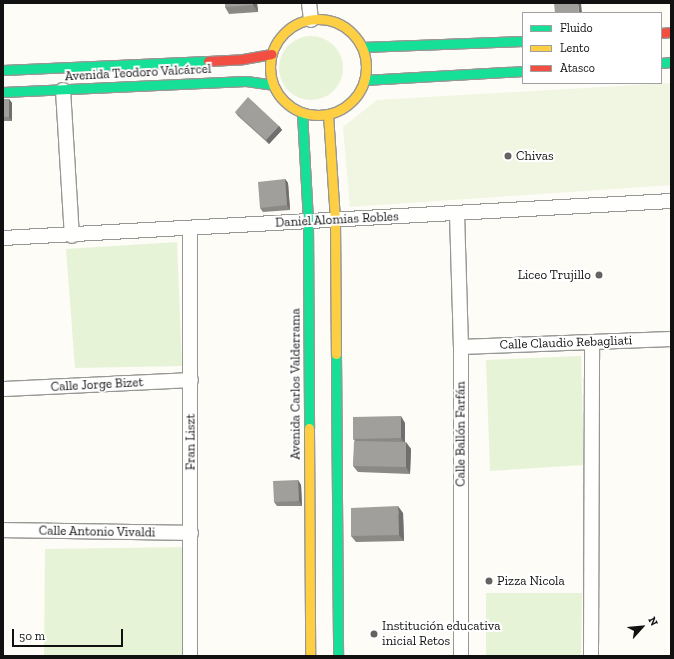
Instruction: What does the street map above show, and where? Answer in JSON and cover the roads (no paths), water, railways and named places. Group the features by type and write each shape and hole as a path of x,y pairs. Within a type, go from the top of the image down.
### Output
{"street":[{"path":"310,3 311,20"},
{"path":"311,20 327,20 341,26 362,47 365,63 364,80 350,103 328,114 302,113 290,106 273,85 270,69 272,54 277,41 286,31 298,24 311,20"},
{"path":"362,47 522,41"},
{"name":"Avenida Teodoro Valcárcel","path":"3,70 243,59 272,54"},
{"path":"364,80 522,71"},
{"name":"Avenida Teodoro Valcárcel","path":"3,92 246,81 273,85"},
{"path":"63,90 72,236"},
{"name":"Avenida Carlos Valderrama","path":"302,113 308,222 310,656"},
{"path":"328,114 335,220 338,656"},
{"name":"Daniel Alomias Robles","path":"3,238 72,236 671,200"},
{"name":"Calle Ballón Farfán","path":"457,213 461,346 461,656"},
{"name":"Fran Liszt","path":"190,229 190,656"},
{"name":"Calle Claudio Rebagliati","path":"461,346 671,339"},
{"path":"591,656 592,342"},
{"name":"Calle Jorge Bizet","path":"3,389 191,380"},
{"name":"Calle Antonio Vivaldi","path":"3,530 191,533"}],"place":[{"name":"Chivas","path":"508,156"},
{"name":"Liceo Trujillo","path":"599,275"},
{"name":"Pizza Nicola","path":"489,581"},
{"name":"Institución educativa inicial Retos","path":"374,634"}]}
